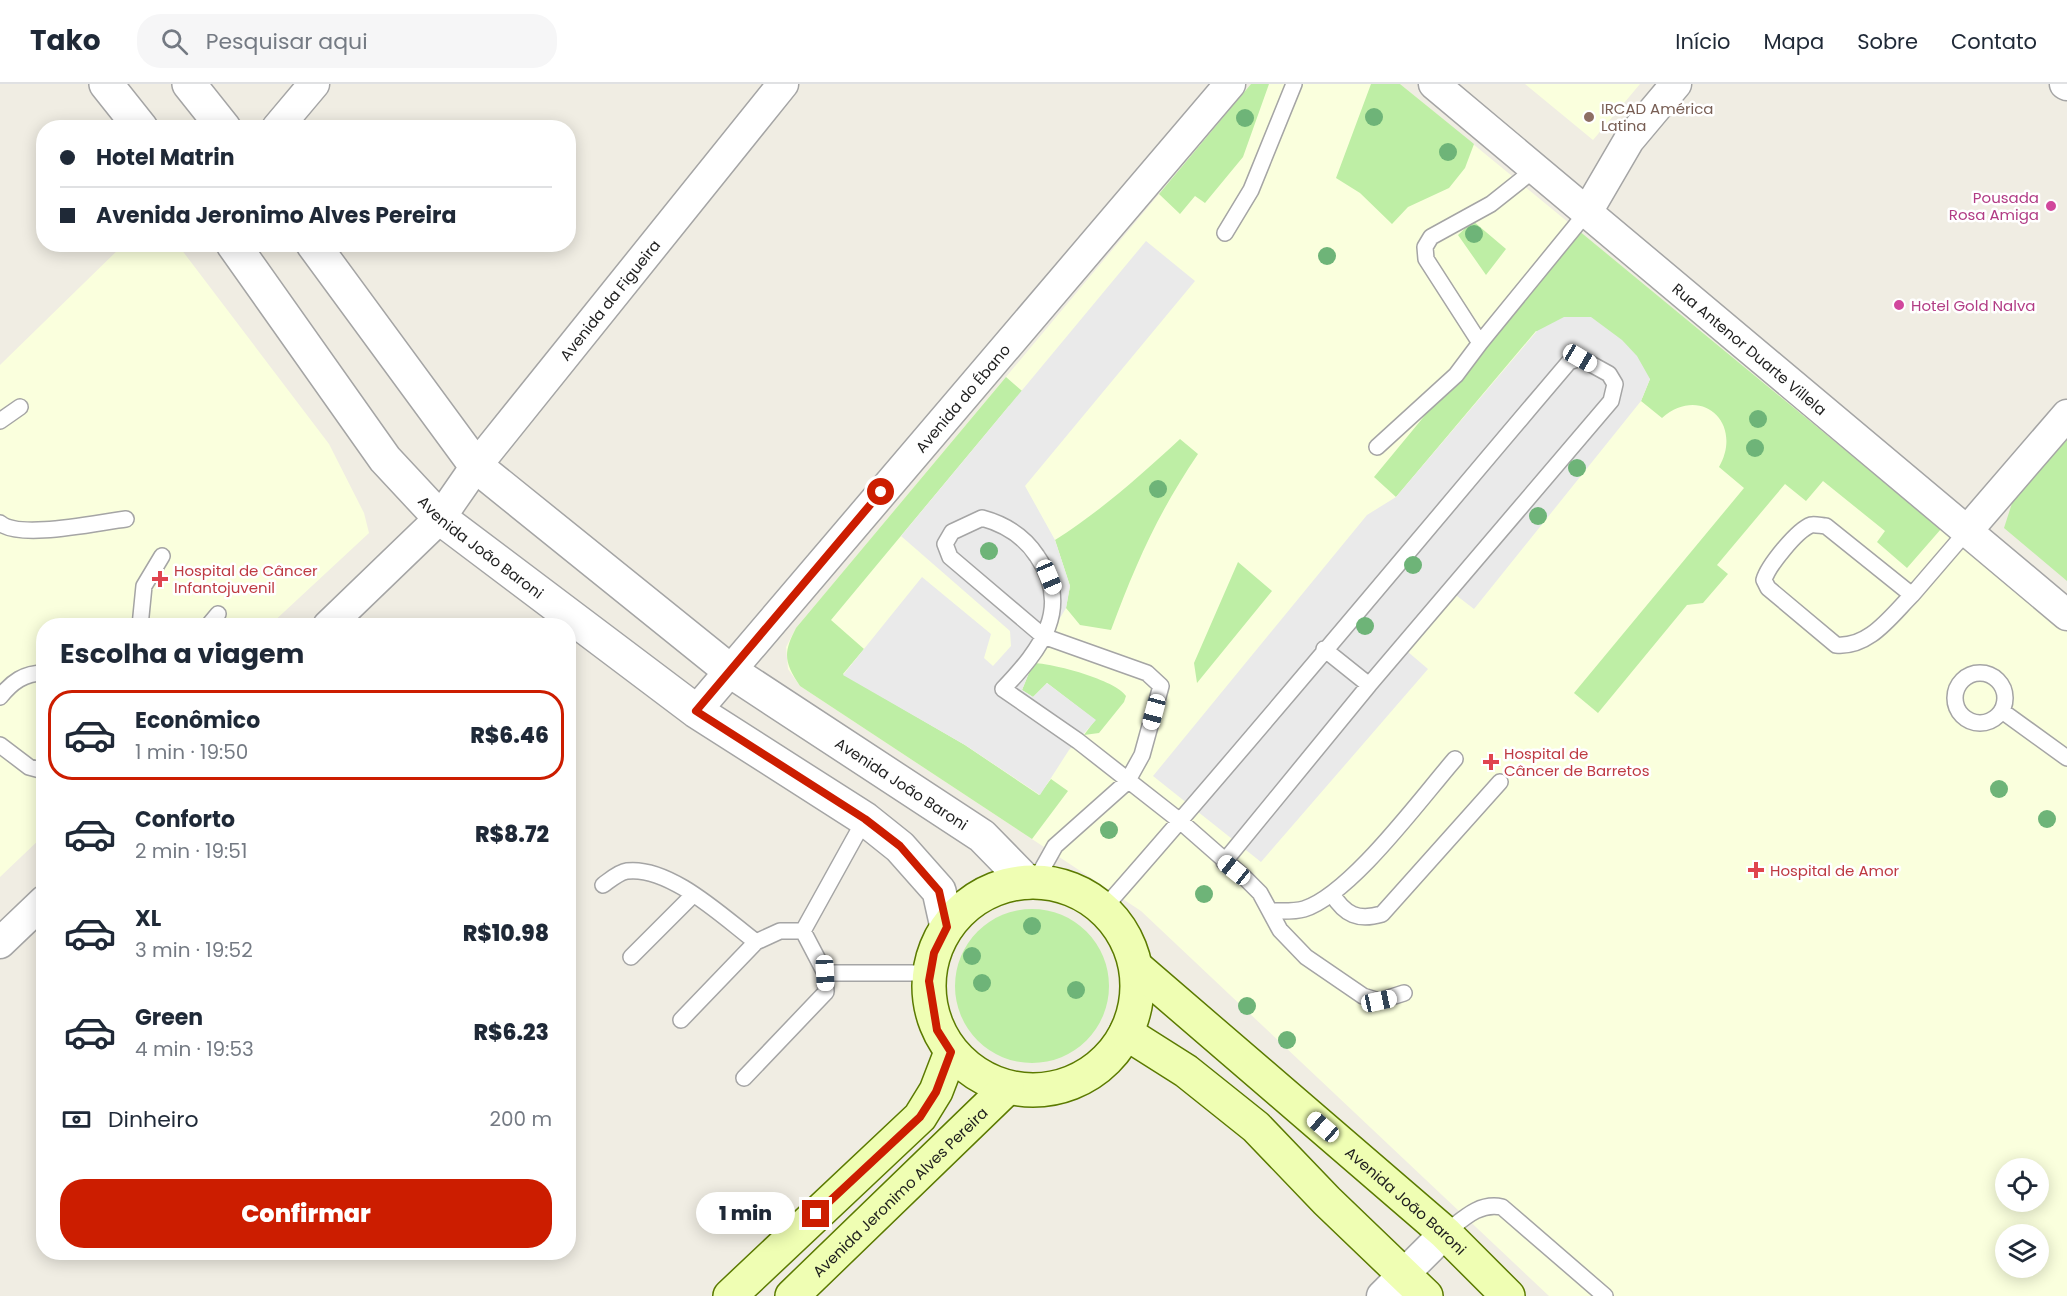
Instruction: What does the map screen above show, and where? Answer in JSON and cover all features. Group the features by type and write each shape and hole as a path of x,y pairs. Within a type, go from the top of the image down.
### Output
{"main road":[{"path":"1031,881 1066,887 1104,908 1122,931 1136,966 1137,994 1126,1033 1098,1068 1070,1084 1039,1090 1007,1088 969,1070 951,1052 937,1030 929,981 934,953 947,927 980,896 1000,887 1031,881"},
{"name":"Avenida João Baroni","path":"1136,966 1445,1233 1508,1296"},
{"path":"1126,1033 1186,1071 1256,1127 1404,1289"},
{"path":"730,1296 920,1117 936,1092 951,1052"},
{"name":"Avenida Jeronimo Alves Pereira","path":"792,1296 1007,1088"}],"street":[{"path":"106,84 135,120"},
{"path":"189,84 218,120"},
{"path":"284,120 314,84"},
{"name":"Avenida da Figueira","path":"336,618 440,518 476,466 783,84"},
{"name":"Avenida do Ébano","path":"696,711 1230,84"},
{"name":"Rua Antenor Duarte Villela","path":"1434,84 2067,615"},
{"path":"1587,212 1629,140 1676,84"},
{"name":"Avenida João Baroni","path":"239,252 385,459 440,518 573,618"},
{"name":"Avenida João Baroni","path":"319,252 476,466 729,670 982,836 1031,881"},
{"path":"1967,531 2067,415"},
{"name":"Avenida João Baroni","path":"576,621 696,711 865,819 900,846 939,891 947,927"},
{"path":"0,943 36,909"},
{"path":"1404,1289 1445,1233"}],"lane":[{"path":"1225,233 1251,190 1294,84"},
{"path":"1480,343 1426,259 1425,247 1431,237 1491,204 1535,169"},
{"path":"1377,447 1456,375 1587,212"},
{"path":"1104,908 1569,362 1580,358 1609,374 1615,384 1611,401 1369,685 1224,861"},
{"path":"0,421 20,407"},
{"path":"1031,881 1055,846 1127,782 1142,754 1159,696 1158,682 1147,673 1043,636 950,557 945,544 952,532 982,518 1003,524 1032,548 1044,565 1054,589 1053,610 1043,636 1027,662 1004,689 1078,741 1127,782 1180,821 1260,893 1280,930 1306,957 1363,996 1379,1001 1404,993"},
{"path":"0,523 5,527 27,531 126,519"},
{"path":"1912,595 1826,526 1812,525 1796,536 1766,572 1764,580 1768,588 1836,645 1849,646 1865,641 1912,595 1967,531"},
{"path":"141,618 144,586 162,556"},
{"path":"1324,650 1369,685"},
{"path":"0,697 12,682 36,673"},
{"path":"2002,711 2067,758"},
{"path":"0,746 29,767 36,769"},
{"path":"1271,911 1303,909 1332,894 1354,875 1455,759"},
{"path":"1332,894 1340,907 1358,918 1365,919 1382,914 1500,782"},
{"path":"803,931 865,819"},
{"path":"603,885 625,871 650,871 693,895 756,942"},
{"path":"631,957 693,895"},
{"path":"681,1020 756,942 780,931 803,931"},
{"path":"744,1078 826,992 825,973 803,931"},
{"path":"825,973 930,973"},
{"path":"1445,1233 1489,1204 1502,1207 1605,1296"}],"shaded area":[{"name":"Hospital de Câncer de Barretos","path":"1251,84 1400,84 2067,632 2067,1296 1549,1296 1141,911 800,686 788,669 786,647 796,628"},
{"name":"IRCAD América Latina","path":"1525,84 1640,84 1593,140"},
{"path":"1146,241 1195,281 1025,486 1055,540 1070,586 1066,608 1033,663 1022,690 1033,697 1047,683 1096,720 1069,750 1040,795 965,745 843,675 922,577 991,634 984,658 993,666 1011,646 1010,631 901,536"},
{"name":"Hospital de Câncer Infantojuvenil","path":"116,252 183,252 329,444 364,513 369,533 278,618 36,618 36,843 0,877 0,365"},
{"path":"1564,317 1591,317 1622,340 1637,356 1650,379 1641,401 1474,609 1448,589 1401,646 1428,669 1261,862 1153,776 1367,515 1396,497 1537,331"}],"green space":[{"path":"1251,84 1269,84 1243,157 1205,203 1195,196 1180,214 1159,194"},
{"path":"1371,84 1400,84 1474,144 1465,168 1449,188 1408,207 1392,224 1360,193 1336,178"},
{"path":"1473,221 1506,249 1486,275 1458,235"},
{"path":"1578,230 1941,529 1907,568 1877,542 1885,531 1823,481 1806,501 1785,484 1717,565 1728,574 1703,603 1687,605 1598,713 1574,693 1744,488 1719,467 1725,451 1726,436 1722,423 1714,413 1704,407 1691,405 1677,409 1662,418 1641,401 1650,379 1536,331 1396,497 1374,477"},
{"path":"1006,377 1036,403 1009,406 831,620 864,649 843,674 965,745 1039,795 1051,779 1068,791 1032,839 800,686 788,664 787,657 789,644 796,628"},
{"path":"2067,438 2067,581 2004,528 2014,497"},
{"path":"1180,439 1198,454 1171,497 1149,539 1111,630 1080,625 1066,608 1070,586 1055,540 1104,505"},
{"path":"1238,562 1272,591 1197,683 1194,663"},
{"path":"1033,663 1068,669 1110,684 1126,696 1124,702 1099,733 1084,735 1095,720 1047,683 1033,697 1022,690"},
{"path":"1032,909 1061,915 1075,922 1086,932 1096,943 1103,957 1109,986 1103,1015 1096,1029 1086,1040 1075,1050 1061,1057 1032,1063 1003,1057 989,1050 978,1040 968,1029 961,1015 955,986 961,957 968,943 978,932 989,922 1003,915"}],"place":[{"name":"IRCAD América Latina","path":"1589,117"},
{"name":"Pousada Rosa Amiga","path":"2051,206"},
{"name":"Hotel Gold Nalva","path":"1899,305"},
{"name":"Hospital de Câncer Infantojuvenil","path":"160,579"},
{"name":"Hospital de Câncer de Barretos","path":"1491,762"},
{"name":"Hospital de Amor","path":"1756,870"}],"route":[{"path":"816,1214 920,1117 936,1092 951,1052 937,1030 929,981 934,953 947,927 939,891 921,867 900,846 865,819 696,711 881,492"}]}
